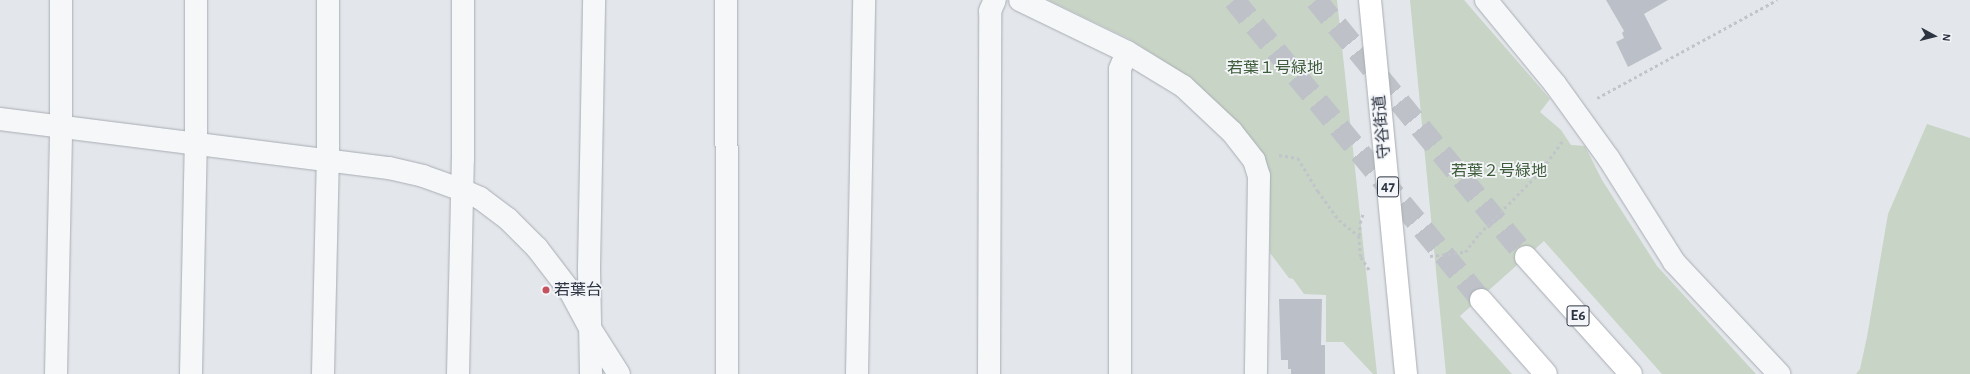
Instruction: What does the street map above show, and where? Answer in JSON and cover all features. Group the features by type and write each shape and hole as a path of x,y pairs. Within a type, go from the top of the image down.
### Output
{"main road":[{"name":"守谷街道","path":"1370,0 1406,374"},
{"name":"E6","path":"1526,257 1630,374"},
{"path":"1481,300 1546,374"}],"street":[{"path":"56,374 61,127 61,0"},
{"path":"191,374 196,144 196,0"},
{"path":"323,374 328,161 328,0"},
{"path":"458,374 462,190 463,0"},
{"path":"591,374 589,267 594,0"},
{"path":"726,0 727,374"},
{"path":"857,374 864,0"},
{"path":"989,374 990,10 995,0"},
{"path":"1020,0 1127,52 1184,86 1232,132 1254,160 1259,176 1256,374"},
{"path":"1486,0 1555,84 1609,159 1674,262 1779,374"},
{"path":"1120,374 1120,69 1127,52"},
{"path":"0,119 389,168 423,176 462,190 480,198 508,219 537,248 570,291 591,330 619,374"}],"path":[{"path":"1430,256 1465,252 1479,234 1540,173 1576,114 1777,0"},
{"path":"1254,160 1282,154 1298,158 1318,191 1339,220 1359,236"},
{"path":"1364,211 1360,223 1359,236 1361,257 1371,273"}],"green space":[{"name":"若葉１号緑地","path":"1048,0 1337,0 1377,374 1373,374 1343,342 1326,342 1326,295 1304,294 1293,279 1289,278 1270,253 1270,175 1258,146 1187,79 1167,63 1129,39"},
{"name":"若葉２号緑地","path":"1410,0 1464,0 1550,99 1540,112 1561,130 1571,145 1585,146 1602,180 1657,266 1756,374 1662,374 1544,241 1460,316 1512,374 1446,374"},
{"path":"1927,124 1970,138 1970,374 1856,374 1860,369 1867,337 1888,214"}],"building":[{"path":"1606,0 1668,0 1644,14 1662,49 1628,67 1616,42 1624,38 1622,33 1624,31"},
{"path":"1279,299 1322,299 1321,345 1325,345 1325,374 1291,374 1291,369 1288,369 1288,360 1281,360"}],"tunnel":[{"path":"1234,0 1481,300"},
{"path":"1316,0 1526,257"}],"place":[{"name":"若葉台","path":"546,290"}]}
